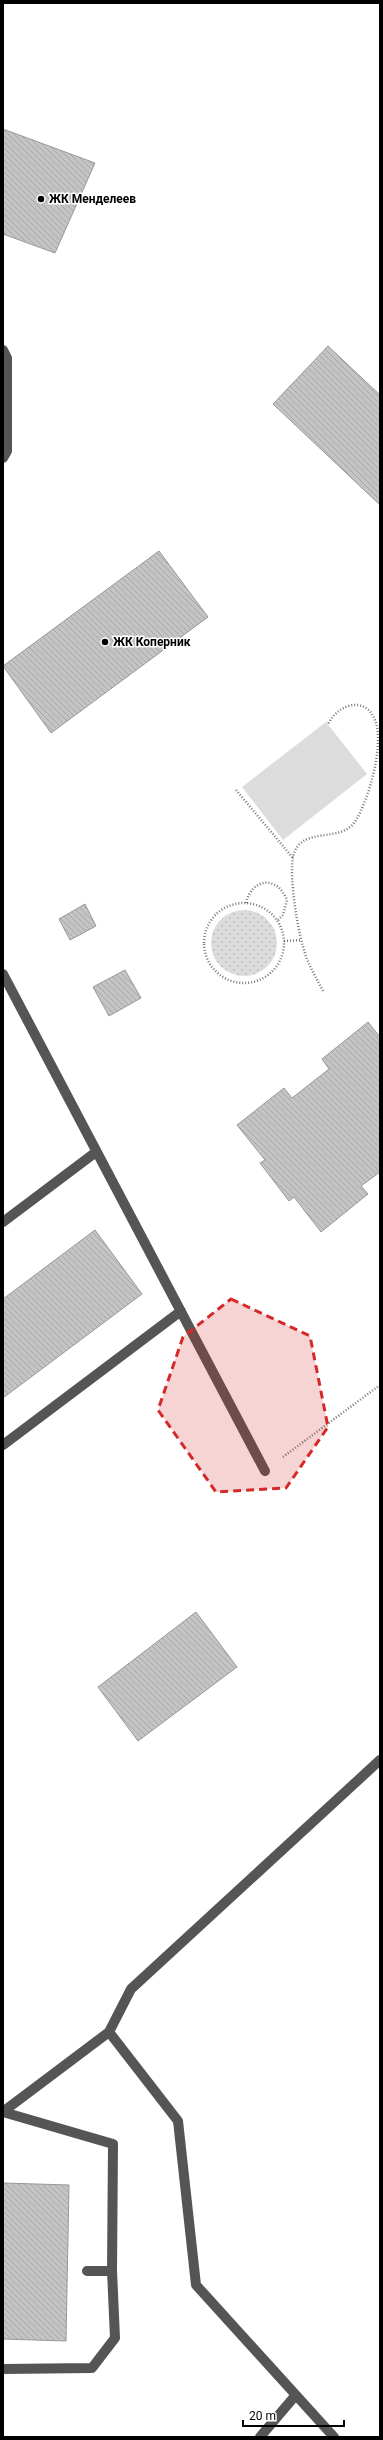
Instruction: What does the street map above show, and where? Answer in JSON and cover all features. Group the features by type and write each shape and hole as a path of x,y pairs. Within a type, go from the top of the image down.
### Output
{"street":[{"path":"3,350 7,358 7,451 3,458"},
{"path":"3,974 265,1471"},
{"path":"3,1222 96,1152"},
{"path":"3,1445 181,1311"},
{"path":"4,2112 109,2032 131,1989 380,1760"},
{"path":"109,2032 178,2121 196,2285 295,2396 334,2437"},
{"path":"3,2369 92,2368 115,2338 112,2271 113,2144 4,2112"},
{"path":"87,2270 112,2271"},
{"path":"260,2437 295,2396"}],"path":[{"path":"323,991 305,955 293,883 293,858 299,844 307,839 337,834 349,828 356,822 368,792 378,736 377,726 370,713 360,705 351,703 340,708 328,724"},
{"path":"236,790 293,858"},
{"path":"246,903 248,894 253,887 261,883 270,883 278,886 284,892 286,908 283,915 276,921"},
{"path":"246,903 258,905 272,913 276,921 281,926 284,941 282,957 274,970 261,980 246,984 230,981 216,973 207,960 203,945 206,929 214,916 227,906 246,903"},
{"path":"284,941 302,940"},
{"path":"265,1471 380,1385"}],"highlighted area":[{"path":"231,1299 310,1336 328,1427 286,1488 216,1492 158,1410 183,1337"}],"shaded area":[{"path":"326,722 367,774 283,840 242,787"},
{"path":"244,910 256,913 267,920 274,931 277,943 274,955 267,966 256,973 244,976 232,973 221,966 214,955 211,943 214,931 221,920 232,913"}],"building":[{"name":"ЖК Менделеев","path":"3,129 95,163 55,253 3,234"},
{"path":"328,346 380,395 380,505 273,404"},
{"name":"ЖК Коперник","path":"159,551 208,617 51,733 3,666"},
{"path":"85,904 96,926 70,940 59,919"},
{"path":"125,970 141,998 109,1016 93,987"},
{"path":"368,1022 380,1037 380,1172 361,1186 368,1194 321,1232 294,1197 289,1201 260,1163 265,1160 237,1125 284,1088 292,1098 329,1069 322,1059"},
{"path":"95,1230 142,1294 3,1398 3,1299"},
{"path":"196,1612 237,1667 138,1741 98,1687"},
{"path":"3,2183 69,2185 66,2341 3,2339"}],"place":[{"name":"ЖК Менделеев","path":"41,199"},
{"name":"ЖК Коперник","path":"105,642"}]}
